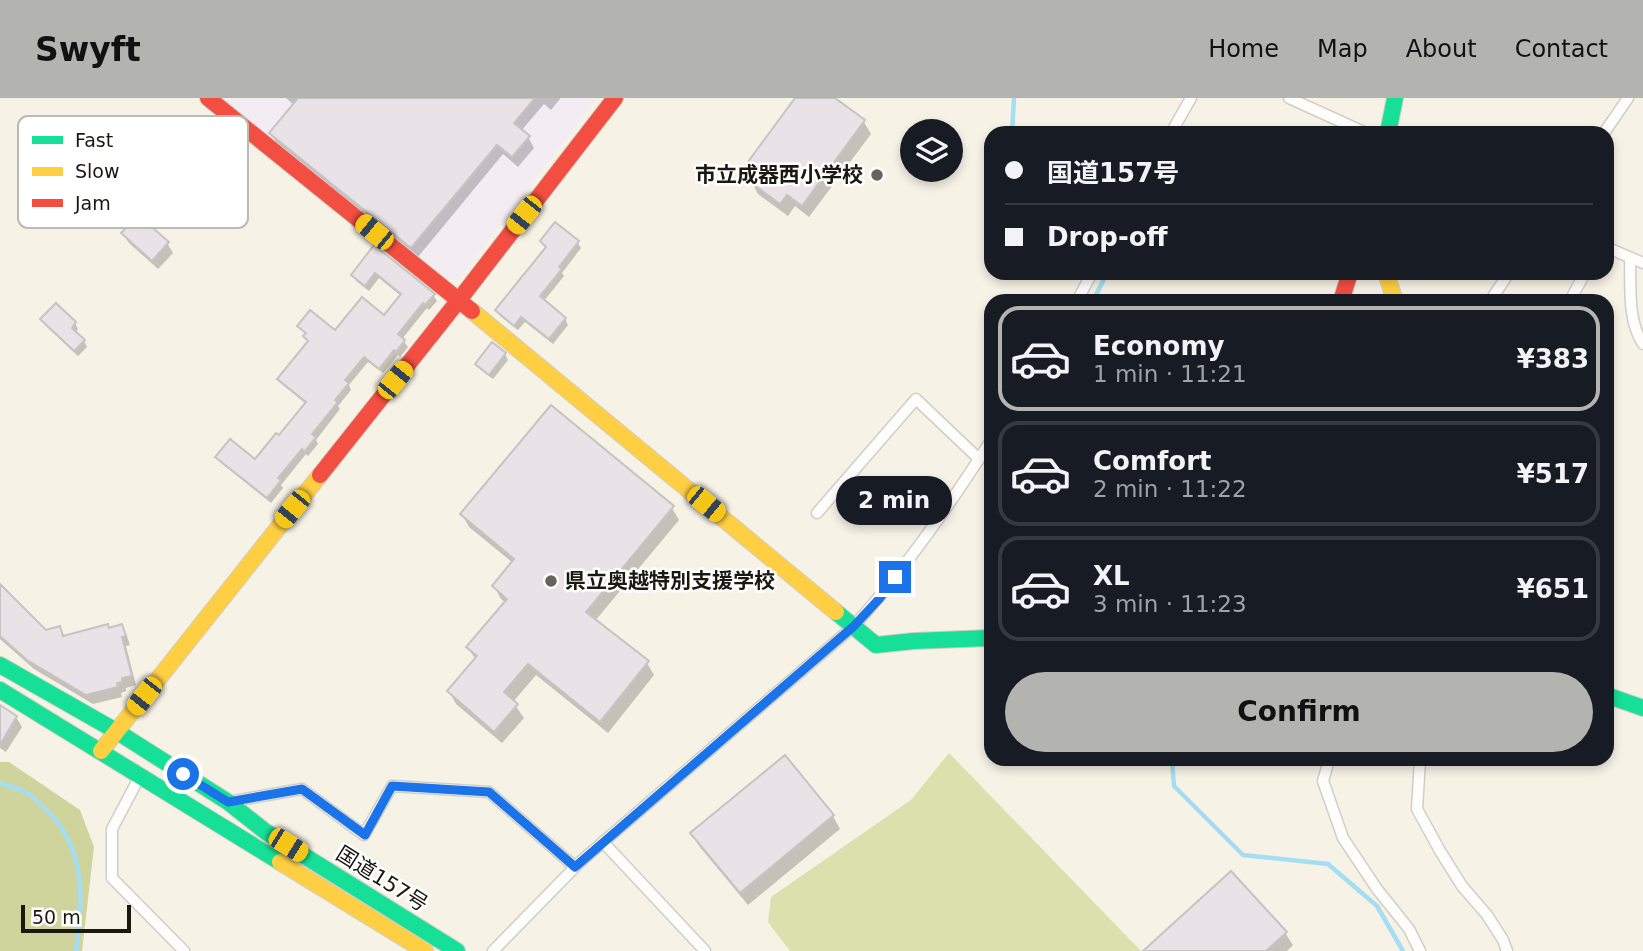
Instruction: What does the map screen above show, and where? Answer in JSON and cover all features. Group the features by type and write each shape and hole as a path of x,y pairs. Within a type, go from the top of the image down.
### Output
{"main road":[{"path":"208,98 230,116"},
{"path":"100,751 459,300 615,98"},
{"path":"1389,126 1395,98"},
{"path":"248,130 459,300 876,645 984,638"},
{"name":"国道157号","path":"0,665 116,732 228,802 266,832 457,951"},
{"name":"国道157号","path":"0,690 425,951"},
{"path":"1614,699 1643,708"}],"street":[{"path":"1175,126 1191,98"},
{"path":"1289,98 1351,126"},
{"path":"1609,126 1628,98"},
{"path":"1614,251 1643,263"},
{"path":"1630,258 1632,318 1643,344"},
{"path":"817,513 916,399 979,459"},
{"path":"493,951 575,867 854,626 880,598 942,516 984,451"},
{"path":"1327,766 1323,781 1343,838 1377,889 1409,929 1420,951"},
{"path":"1420,766 1417,809 1462,886 1487,915 1507,951"},
{"path":"140,776 112,829 112,878 184,951"},
{"path":"228,802 302,789 365,835 392,786 489,792 575,867"},
{"path":"603,842 705,951"}],"shaded area":[{"path":"217,98 597,98 459,280 440,279 248,123 248,116 239,116"}],"green space":[{"path":"949,753 1141,951 790,951 768,922 771,897 911,800"},
{"path":"0,762 9,762 80,810 94,847 82,951 0,951"}],"building":[{"path":"298,98 535,98 514,123 530,136 512,157 497,145 411,248 269,133"},
{"path":"795,98 835,98 865,120 802,206 787,195 780,204 749,181 755,173 745,166"},
{"path":"555,222 579,241 559,267 562,269 540,296 566,318 549,339 521,317 514,326 495,310 546,247 540,241"},
{"path":"126,228 153,228 169,242 152,261 121,233"},
{"path":"374,245 435,294 425,305 423,303 398,334 405,340 379,369 364,357 345,380 349,383 335,400 338,402 312,434 316,437 304,452 302,449 278,478 281,480 267,498 215,457 230,439 255,459 306,402 277,379 308,341 303,336 306,333 297,326 310,310 335,330 362,297 384,315 401,294 375,273 365,286 351,275"},
{"path":"56,303 76,322 72,328 85,340 74,351 40,319"},
{"path":"492,342 506,353 489,375 475,364"},
{"path":"551,405 674,506 586,612 649,661 600,722 528,664 504,692 518,704 494,732 447,691 477,656 466,647 507,599 492,586 514,559 460,514"},
{"path":"0,584 46,630 60,626 63,636 108,624 109,628 122,624 126,636 122,637 132,676 122,678 122,682 117,683 118,687 86,695 27,660 0,636"},
{"path":"0,705 17,716 0,745"},
{"path":"785,755 834,815 740,893 690,833"},
{"path":"1231,871 1287,932 1266,951 1143,951"}],"waterway":[{"path":"1012,126 1014,98"},
{"path":"1096,294 1104,280"},
{"path":"1172,766 1174,786 1243,855 1328,864 1377,906 1403,951"},
{"path":"0,783 32,796 67,837 74,855 80,892 76,951"}],"traffic: fast":[{"path":"1389,126 1395,98"},
{"path":"836,612 876,645 984,638"},
{"path":"0,665 116,731 228,802 266,832 457,951"},
{"path":"0,690 280,862"},
{"path":"1614,698 1643,708"}],"traffic: slow":[{"path":"1388,280 1393,294"},
{"path":"472,311 836,612"},
{"path":"101,751 320,475"},
{"path":"280,862 425,951"}],"traffic: jam":[{"path":"208,98 230,116"},
{"path":"320,475 615,98"},
{"path":"248,130 472,311"},
{"path":"1343,294 1348,280"}],"place":[{"name":"市立成器西小学校","path":"877,175"},
{"name":"県立奥越特別支援学校","path":"551,581"}],"route":[{"path":"183,774 228,802 302,789 365,835 392,786 489,792 575,867 854,626 895,577"}]}
